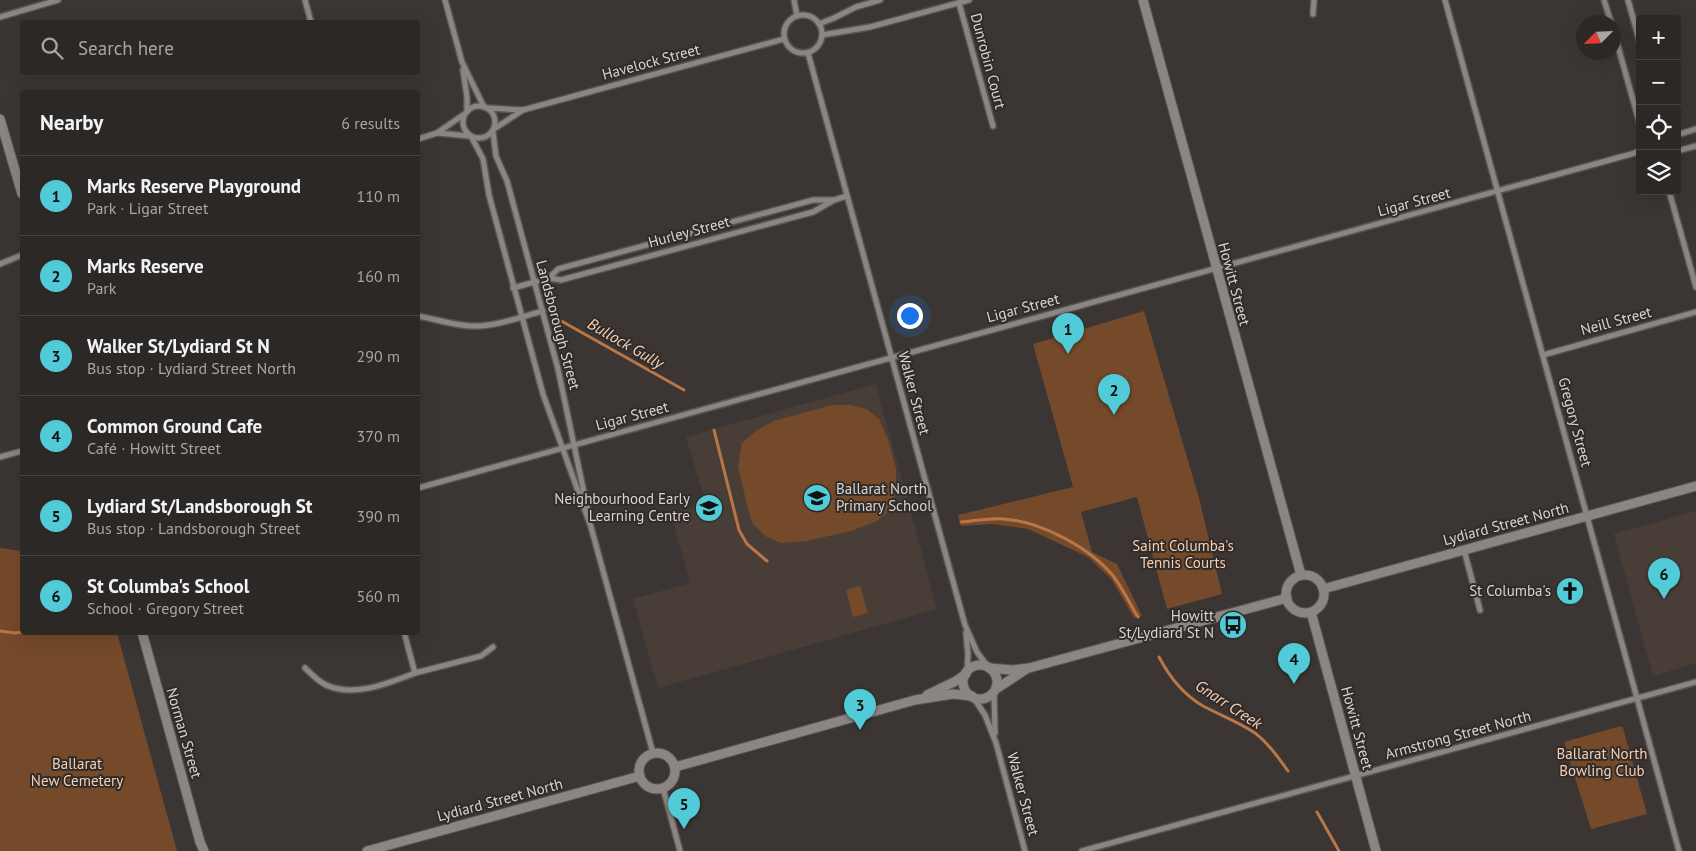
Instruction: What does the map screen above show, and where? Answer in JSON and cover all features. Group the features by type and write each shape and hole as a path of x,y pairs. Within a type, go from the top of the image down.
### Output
{"street":[{"path":"0,17 58,0"},
{"path":"305,0 310,20"},
{"path":"445,0 462,62 467,97 466,113 462,124 464,130 471,137"},
{"path":"794,0 797,16"},
{"path":"819,24 856,7 880,0"},
{"path":"822,35 870,27 969,0"},
{"name":"Howitt Street","path":"1142,0 1301,576"},
{"path":"1313,14 1314,0"},
{"name":"Gregory Street","path":"1445,0 1679,851"},
{"path":"1604,0 1609,15"},
{"path":"1628,0 1636,29"},
{"name":"Dunrobin Court","path":"959,3 993,126"},
{"path":"797,16 809,16 819,24 822,35 818,46 808,52 802,53 791,49 784,39 785,27 788,22 797,16"},
{"name":"Havelock Street","path":"493,130 524,110 784,39"},
{"name":"Walker Street","path":"808,52 965,625 977,652 989,667"},
{"path":"1621,57 1636,111"},
{"path":"437,133 484,138 493,130 494,115 485,107 462,62"},
{"path":"420,138 437,133 475,106 485,107"},
{"name":"Havelock Street","path":"485,107 524,110"},
{"path":"0,119 20,187"},
{"path":"1681,133 1696,129"},
{"name":"Landsborough Street","path":"493,130 496,156 507,181 563,388 591,527 653,753"},
{"name":"Landsborough Street","path":"471,137 483,159 489,195 543,394 591,527"},
{"path":"1681,150 1696,146"},
{"name":"Ligar Street","path":"420,487 1636,154"},
{"path":"1670,195 1696,287"},
{"name":"Hurley Street","path":"513,288 549,278 561,280 813,212 834,200 847,196"},
{"name":"Hurley Street","path":"549,278 558,269 815,199 834,200"},
{"path":"0,264 20,255"},
{"path":"420,316 453,324 473,326 543,311"},
{"name":"Neill Street","path":"1543,354 1696,312"},
{"path":"0,457 20,452"},
{"name":"Lydiard Street North","path":"1323,590 1696,486"},
{"path":"1464,550 1480,610"},
{"path":"1301,576 1312,577 1317,580 1323,590 1324,596 1321,603 1311,612 1294,609 1287,598 1286,591 1290,582 1301,576"},
{"path":"915,700 956,681 970,669 978,666 1012,670 1029,668 1287,598"},
{"name":"Howitt Street","path":"1311,612 1376,851"},
{"name":"Walker Street","path":"965,625 968,655 967,672"},
{"name":"Norman Street","path":"143,635 202,848"},
{"path":"405,635 415,674"},
{"path":"305,668 314,678 327,686 345,690 363,689 481,656 493,646"},
{"path":"989,667 996,678 995,690"},
{"path":"675,767 915,700 956,694 984,698 1029,668"},
{"path":"967,672 964,678 964,686 972,696"},
{"name":"Armstrong Street North","path":"1082,851 1696,682"},
{"name":"Walker Street","path":"995,690 993,710 996,743"},
{"name":"Walker Street","path":"972,696 985,715 996,743 1025,851"},
{"path":"653,753 666,755 675,767 673,780 663,788 650,788 643,782 640,776 642,762 653,753"},
{"name":"Lydiard Street North","path":"367,851 640,776"},
{"path":"663,788 680,851"}],"shaded area":[{"name":"Ballarat North Primary School","path":"876,384 937,609 658,688 633,599 690,583 671,514 706,503 686,437"},
{"path":"1696,511 1696,663 1653,676 1614,534"}],"green space":[{"name":"Saint Columba's Tennis Courts","path":"1144,311 1199,498 1222,594 1167,609 1137,497 1081,512 1092,552 1117,564 1142,616 1134,618 1112,580 1088,557 1028,529 993,524 961,526 958,515 1073,487 1033,344"},
{"path":"832,405 850,405 867,409 879,419 889,442 896,469 896,487 892,509 877,521 851,531 806,541 781,543 765,536 753,524 748,509 738,466 742,443 757,430 774,421"},
{"name":"Ballarat New Cemetery","path":"0,548 20,551 20,635 118,635 177,851 0,851"},
{"path":"860,586 868,613 853,617 846,590"},
{"name":"Ballarat North Bowling Club","path":"1621,726 1647,814 1591,829 1564,742"}],"waterway":[{"name":"Bullock Gully","path":"556,318 684,390"},
{"name":"Bullock Gully","path":"714,430 739,530 747,544 767,561"},
{"name":"Gnarr Creek","path":"961,522 987,519 1017,521 1048,531 1079,546 1104,566 1114,577 1138,617"},
{"name":"Gnarr Creek","path":"0,631 20,632"},
{"name":"Gnarr Creek","path":"1159,657 1167,671 1183,691 1196,702 1255,733 1277,755 1288,771"},
{"name":"Gnarr Creek","path":"1317,812 1339,851"}],"place":[{"name":"Marks Reserve Playground","path":"1068,354"},
{"name":"Marks Reserve","path":"1114,415"},
{"name":"Ballarat North Primary School","path":"817,498"},
{"name":"Neighbourhood Early Learning Centre","path":"709,508"},
{"name":"St Columba's","path":"1570,591"},
{"name":"St Columba's School","path":"1664,599"},
{"name":"Howitt St/Lydiard St N","path":"1233,625"},
{"name":"Common Ground Cafe","path":"1294,684"},
{"name":"Walker St/Lydiard St N","path":"860,730"},
{"name":"Lydiard St/Landsborough St","path":"684,829"}]}
